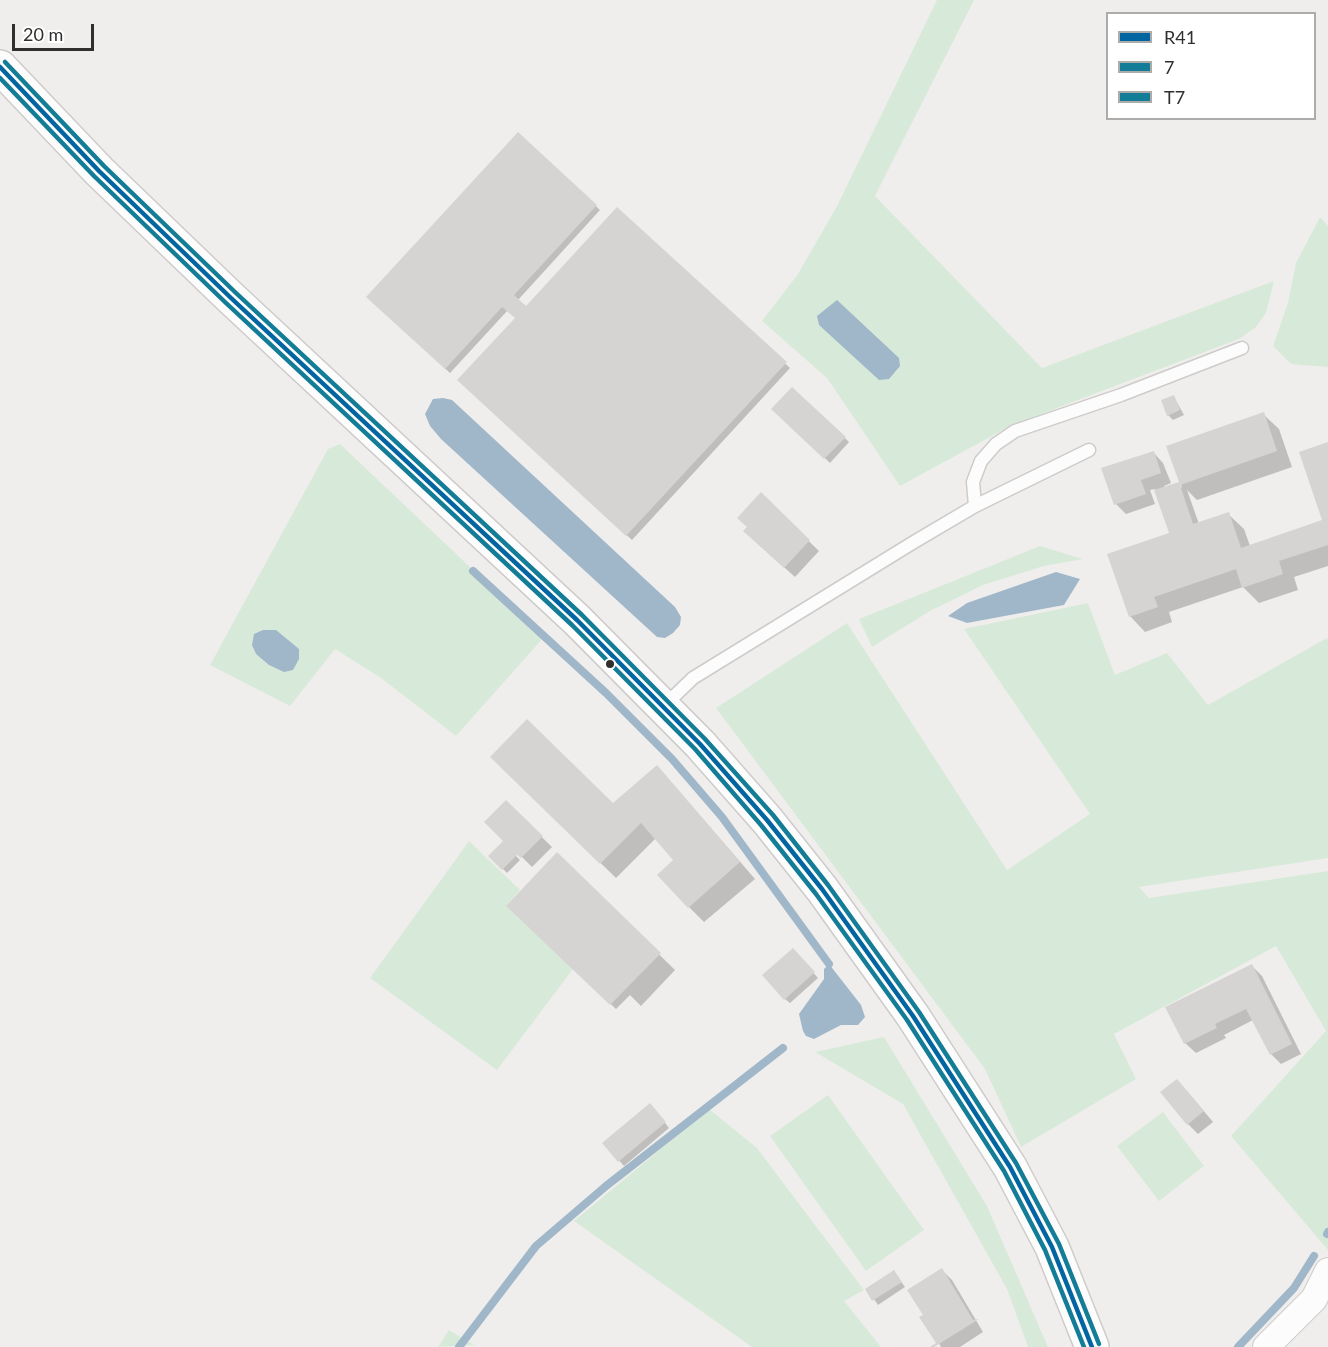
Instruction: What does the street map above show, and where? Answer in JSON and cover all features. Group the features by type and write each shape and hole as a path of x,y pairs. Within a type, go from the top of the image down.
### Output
{"main road":[{"path":"0,67 99,171 577,620 700,744 767,820 822,889 913,1016 1010,1167 1052,1247 1092,1347"}],"street":[{"path":"1266,1347 1314,1299 1328,1271"}],"lane":[{"path":"975,506 973,482 981,461 996,444 1014,431 1121,395 1242,348"},
{"path":"663,706 693,678 975,506 1089,450"}],"green space":[{"path":"937,0 974,0 875,196 1042,368 1274,281 1266,313 1256,327 1239,339 1012,425 900,486 827,378 762,321 798,274 837,206"},
{"path":"1320,217 1328,226 1328,367 1291,364 1273,346 1288,303 1296,263"},
{"path":"340,444 544,637 456,736 381,678 335,649 290,706 210,665 328,449"},
{"path":"1040,546 1083,559 1044,566 983,585 930,611 872,647 859,619"},
{"path":"1088,603 1115,675 1167,653 1208,705 1327,638 1328,640 1328,858 1139,887 1149,898 1328,871 1328,1250 1231,1136 1326,1031 1276,946 1114,1034 1136,1079 1021,1147 985,1069 716,708 847,623 1007,870 1090,814 964,629"},
{"path":"469,841 520,890 506,906 573,969 497,1070 370,978"},
{"path":"884,1037 987,1206 1048,1347 1028,1347 1007,1289 903,1104 815,1052"},
{"path":"828,1095 924,1230 866,1271 770,1136"},
{"path":"709,1109 757,1148 864,1290 844,1301 881,1347 752,1347 574,1221"},
{"path":"1163,1112 1204,1166 1159,1201 1117,1146"},
{"path":"449,1330 474,1345 438,1347"}],"water":[{"path":"837,300 899,358 900,366 889,379 879,380 819,325 817,316"},
{"path":"433,399 452,400 675,607 681,617 680,625 673,633 665,638 657,637 441,439 430,426 425,414"},
{"path":"1056,572 1080,579 1064,605 967,623 948,616 967,603"},
{"path":"263,630 276,630 299,649 299,659 293,670 284,672 269,665 256,654 252,645 254,634"},
{"path":"829,964 861,1005 865,1017 858,1025 841,1025 814,1039 806,1036 803,1031 799,1014 824,979 824,969"}],"building":[{"path":"518,132 597,205 514,295 526,306 617,207 787,362 626,536 457,380 515,318 502,307 445,369 366,297"},
{"path":"792,387 846,437 824,459 771,409"},
{"path":"1174,395 1180,410 1167,416 1161,400"},
{"path":"1264,412 1277,451 1180,485 1193,524 1229,512 1241,548 1322,520 1299,452 1328,442 1328,545 1279,561 1283,574 1242,588 1236,569 1154,597 1158,607 1129,617 1107,554 1169,533 1154,490 1179,482 1166,446"},
{"path":"1154,451 1161,473 1141,480 1146,494 1114,505 1101,468"},
{"path":"761,492 810,540 784,568 743,531 747,527 737,518"},
{"path":"527,719 613,803 657,765 740,862 688,908 657,875 673,860 641,823 600,864 490,757"},
{"path":"506,800 543,836 521,858 517,855 502,870 488,856 503,841 484,822"},
{"path":"557,852 661,953 610,1005 506,906"},
{"path":"793,948 815,972 784,1000 762,975"},
{"path":"1252,964 1292,1044 1270,1055 1246,1009 1215,1024 1217,1028 1184,1044 1165,1007"},
{"path":"1177,1079 1204,1111 1187,1125 1160,1092"},
{"path":"650,1103 666,1122 618,1162 602,1143"},
{"path":"942,1268 973,1320 979,1319 934,1347 930,1347 936,1343 919,1317 923,1315 907,1290"},
{"path":"894,1270 902,1282 872,1301 865,1289"}],"waterway":[{"path":"473,571 606,693 672,759 722,817 829,964"},
{"path":"459,1347 536,1246 606,1186 783,1048"},
{"path":"1238,1347 1294,1288 1314,1256"}],"transit line":[{"name":"T7","path":"5,62 104,166 236,293 582,615 705,739 773,815 828,885 919,1012 1016,1163 1059,1244 1099,1344"},
{"name":"R41","path":"0,67 99,171 231,298 577,620 700,744 767,820 822,889 913,1016 1010,1167 1052,1247 1092,1347"},
{"name":"7","path":"0,78 94,176 226,303 572,625 695,749 761,825 816,894 907,1020 1004,1171 1045,1250 1084,1347"}]}
